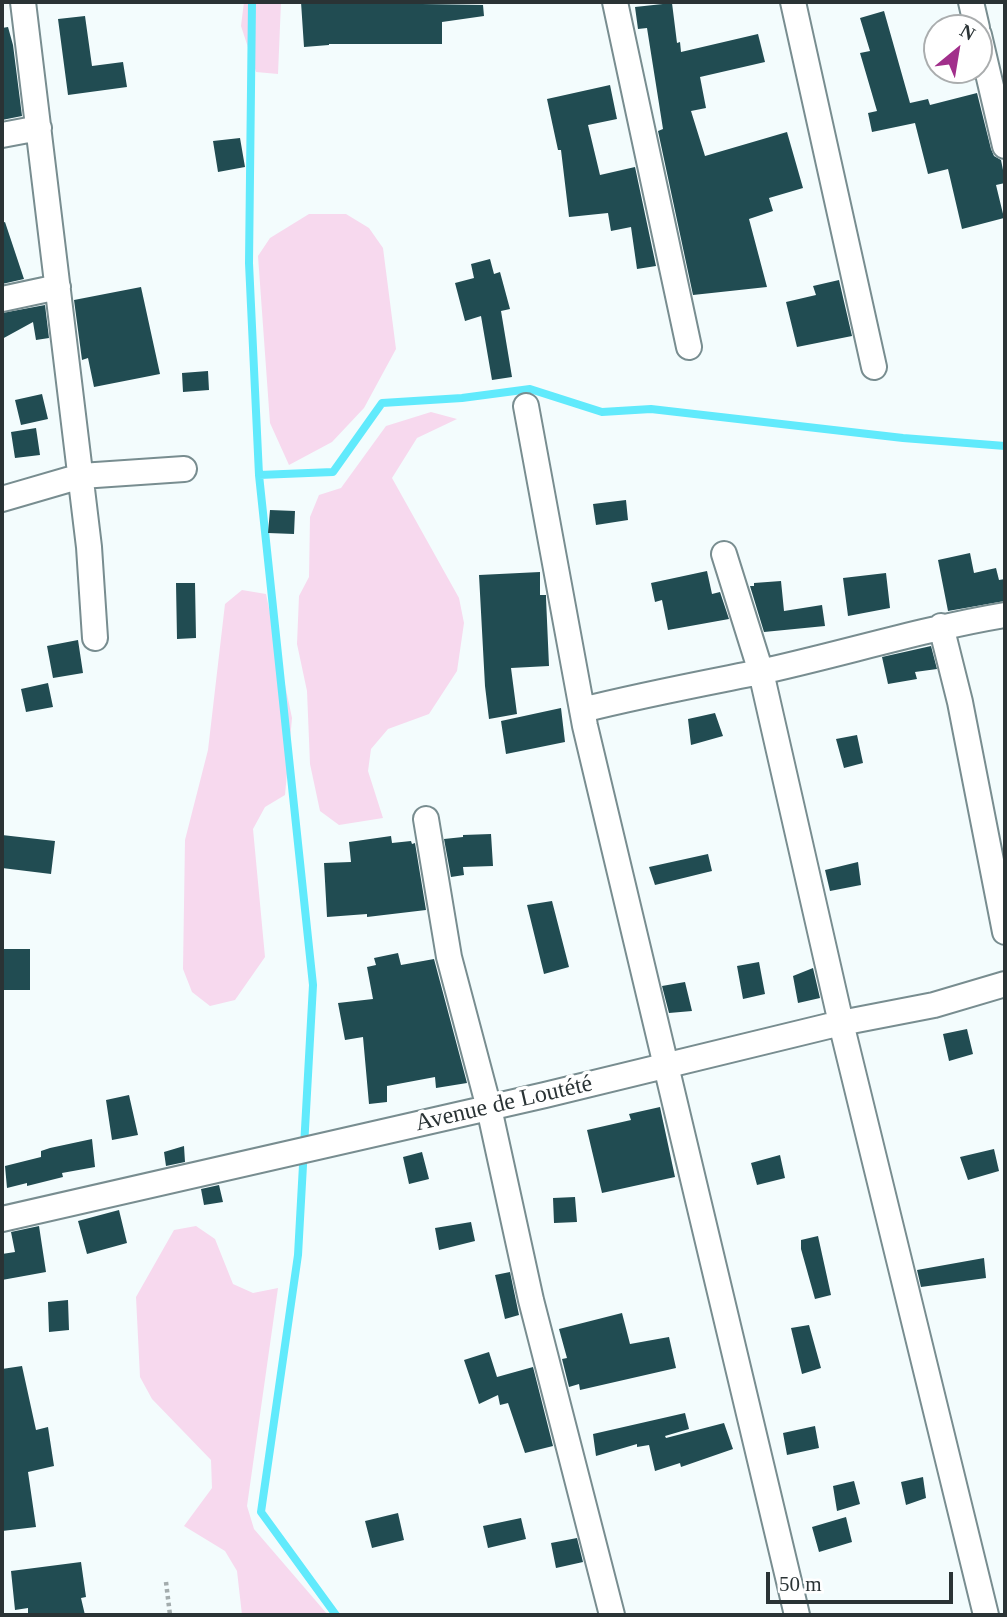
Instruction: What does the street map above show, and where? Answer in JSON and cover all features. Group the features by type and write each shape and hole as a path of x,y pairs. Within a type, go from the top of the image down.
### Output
{"street":[{"path":"23,2 89,547 95,638"},
{"path":"615,2 689,347"},
{"path":"793,2 874,367"},
{"path":"990,84 1005,146"},
{"path":"2,135 39,128"},
{"path":"2,299 58,287"},
{"path":"526,406 582,710 797,1615"},
{"path":"2,499 81,477 184,469"},
{"path":"723,554 761,671 841,1023 986,1615"},
{"path":"582,710 660,690 761,671 941,626 1005,615"},
{"path":"941,626 960,702 1005,932"},
{"path":"426,819 449,957 489,1108 531,1300 612,1615"},
{"name":"Avenue de Loutété","path":"2,1219 489,1108 841,1023 934,1005 1005,984"}],"path":[{"path":"166,1582 170,1615"}],"shaded area":[{"path":"244,2 281,2 278,74 256,72 241,26"},
{"path":"309,214 346,214 369,228 383,248 396,349 364,408 332,442 289,465 270,423 258,256 270,238"},
{"path":"431,412 457,419 417,438 392,478 459,598 464,623 457,671 429,714 388,729 371,749 368,771 383,818 339,825 320,811 310,764 307,691 297,644 299,596 309,577 310,517 319,495 341,488 386,426"},
{"path":"242,590 266,594 292,718 285,795 265,807 253,829 265,957 235,1000 210,1006 192,992 183,969 185,840 208,750 225,604"},
{"path":"196,1226 215,1239 233,1284 253,1293 278,1288 247,1506 254,1529 328,1615 242,1615 237,1571 225,1551 184,1526 212,1488 211,1460 152,1399 140,1377 136,1297 174,1230"}],"building":[{"path":"301,2 483,5 484,16 442,22 442,44 329,44 304,47"},
{"path":"672,3 677,43 680,42 681,52 758,34 765,62 700,77 706,108 691,111 705,156 787,132 803,188 769,198 773,211 749,219 767,287 693,295 658,131 663,129 647,28 638,29 635,7"},
{"path":"884,11 910,103 928,99 930,105 977,93 991,149 994,156 1001,160 1005,183 996,185 1004,218 962,229 948,169 928,174 915,123 872,132 868,113 877,111 860,53 870,51 860,18"},
{"path":"85,16 92,66 123,62 127,87 68,95 58,19"},
{"path":"8,27 13,45 22,116 2,120 2,28"},
{"path":"610,85 617,119 588,125 600,175 635,167 656,266 637,269 631,227 611,231 608,213 569,217 561,150 558,150 547,99"},
{"path":"240,138 245,167 218,172 213,141"},
{"path":"5,222 24,279 2,284 2,223"},
{"path":"490,259 494,274 500,272 510,309 501,311 512,377 492,380 481,316 465,321 455,283 474,278 471,264"},
{"path":"839,280 852,336 797,347 786,302 816,295 813,286"},
{"path":"141,287 160,374 94,387 88,358 82,360 74,300"},
{"path":"45,305 49,338 36,340 33,322 2,339 2,313"},
{"path":"208,371 209,390 183,392 182,373"},
{"path":"42,394 48,419 21,425 15,400"},
{"path":"36,428 40,455 15,458 11,432"},
{"path":"626,500 628,520 596,525 593,504"},
{"path":"270,510 295,511 294,534 268,533"},
{"path":"970,553 974,573 996,568 999,580 1005,579 1005,601 948,611 938,560"},
{"path":"707,571 712,594 720,592 729,619 668,630 662,600 655,602 651,583"},
{"path":"540,572 540,595 546,595 549,666 511,668 517,714 489,719 479,575"},
{"path":"886,573 890,608 848,616 843,578"},
{"path":"781,581 784,611 822,605 825,626 764,632 750,586 754,586 754,583"},
{"path":"176,583 195,583 196,638 177,639"},
{"path":"78,640 83,673 53,678 47,646"},
{"path":"931,646 937,669 915,672 917,679 888,684 882,657"},
{"path":"48,683 53,707 26,712 21,689"},
{"path":"561,708 565,742 506,754 501,721"},
{"path":"715,713 723,736 691,745 688,719"},
{"path":"857,735 863,763 844,768 836,739"},
{"path":"491,834 493,866 463,867 464,875 451,877 444,839"},
{"path":"2,835 55,841 51,874 2,868"},
{"path":"391,836 392,843 415,843 426,910 367,917 367,914 327,917 324,863 351,862 349,842"},
{"path":"708,854 712,871 655,885 649,867"},
{"path":"858,862 861,885 830,891 825,870"},
{"path":"552,901 569,967 544,974 527,905"},
{"path":"2,949 30,949 30,990 2,990"},
{"path":"398,953 401,965 434,959 467,1083 436,1088 435,1077 387,1086 387,1102 369,1104 363,1037 345,1040 338,1003 373,999 367,967 376,965 374,958"},
{"path":"759,962 765,994 743,999 737,966"},
{"path":"813,968 820,998 798,1003 793,976"},
{"path":"685,982 692,1011 669,1013 662,986"},
{"path":"967,1029 973,1054 949,1061 943,1034"},
{"path":"129,1095 138,1135 112,1140 106,1100"},
{"path":"660,1107 675,1177 602,1193 587,1130 631,1120 629,1114"},
{"path":"92,1139 95,1167 62,1173 63,1177 27,1186 27,1183 7,1188 5,1166 41,1157 41,1151 50,1148"},
{"path":"184,1146 185,1162 166,1166 164,1152"},
{"path":"994,1149 999,1171 968,1180 960,1157"},
{"path":"422,1152 429,1179 409,1184 403,1157"},
{"path":"780,1155 785,1178 757,1185 751,1163"},
{"path":"219,1185 223,1202 204,1205 201,1189"},
{"path":"575,1197 577,1222 554,1223 553,1198"},
{"path":"119,1210 127,1243 87,1254 78,1221"},
{"path":"471,1222 475,1241 439,1250 435,1228"},
{"path":"39,1226 46,1272 2,1280 2,1254 15,1252 11,1232"},
{"path":"818,1236 831,1295 815,1299 801,1240"},
{"path":"984,1258 986,1278 921,1287 917,1270"},
{"path":"510,1272 519,1315 505,1319 495,1275"},
{"path":"68,1300 69,1330 49,1332 48,1302"},
{"path":"622,1313 630,1344 669,1337 676,1368 580,1390 579,1384 569,1387 562,1359 567,1358 559,1329"},
{"path":"809,1325 821,1368 802,1374 791,1328"},
{"path":"489,1352 497,1377 533,1367 553,1446 525,1453 508,1403 500,1405 498,1395 479,1404 464,1360"},
{"path":"22,1366 36,1430 48,1427 54,1466 28,1472 36,1527 2,1531 2,1369"},
{"path":"685,1413 689,1429 665,1436 666,1438 724,1423 733,1449 681,1467 680,1463 655,1471 649,1445 637,1447 637,1444 596,1456 593,1434"},
{"path":"815,1426 819,1448 787,1455 783,1433"},
{"path":"923,1477 926,1498 906,1505 901,1482"},
{"path":"854,1481 860,1504 837,1511 833,1486"},
{"path":"398,1513 404,1540 372,1548 365,1521"},
{"path":"846,1517 852,1542 819,1552 812,1527"},
{"path":"521,1518 526,1539 488,1548 483,1526"},
{"path":"577,1538 583,1562 556,1568 551,1543"},
{"path":"81,1562 86,1597 81,1598 85,1615 28,1615 28,1608 15,1610 11,1571"}],"waterway":[{"path":"252,2 249,263 259,475 313,985 298,1255 261,1512 336,1615"},
{"path":"259,475 333,472 382,403 462,398 530,389 602,412 651,409 903,438 1005,446"}]}
